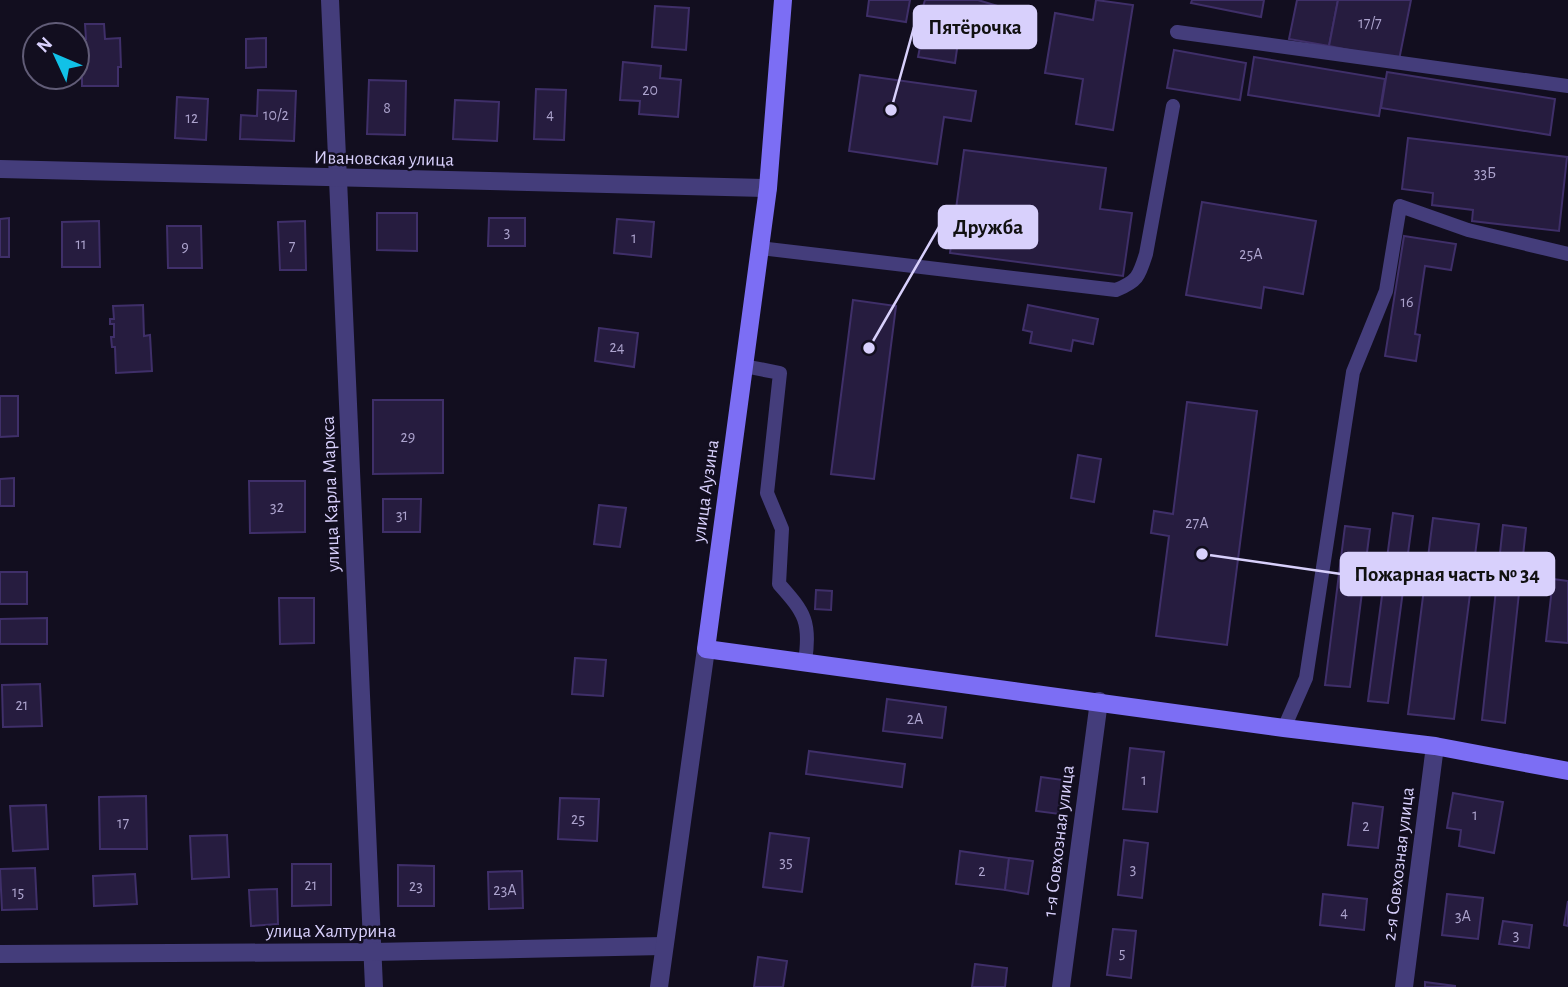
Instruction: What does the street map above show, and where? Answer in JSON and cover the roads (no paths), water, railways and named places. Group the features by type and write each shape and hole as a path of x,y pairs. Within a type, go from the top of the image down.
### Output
{"main road":[{"name":"улица Аузина","path":"706,649 768,188 783,0"},
{"path":"706,649 1435,746 1568,771"}],"street":[{"name":"улица Карла Маркса","path":"330,0 373,987"},
{"name":"Ивановская улица","path":"0,169 768,188"},
{"name":"улица Аузина","path":"659,987 706,649"},
{"name":"1-я Совхозная улица","path":"1061,987 1099,701"},
{"name":"2-я Совхозная улица","path":"1404,987 1435,746"},
{"name":"улица Халтурина","path":"0,954 372,953 663,946"}],"lane":[{"path":"1177,32 1568,86"},
{"path":"760,248 1116,290 1131,284 1139,276 1146,254 1173,106"},
{"path":"1284,728 1306,678 1353,372 1386,291 1400,206 1468,230 1568,254"},
{"path":"744,366 780,373 766,493 782,529 779,584 801,609 809,636 805,662"}],"place":[{"name":"Пятёрочка","path":"891,110"},
{"name":"Дружба","path":"869,348"},
{"name":"Пожарная часть № 34","path":"1202,554"}]}
